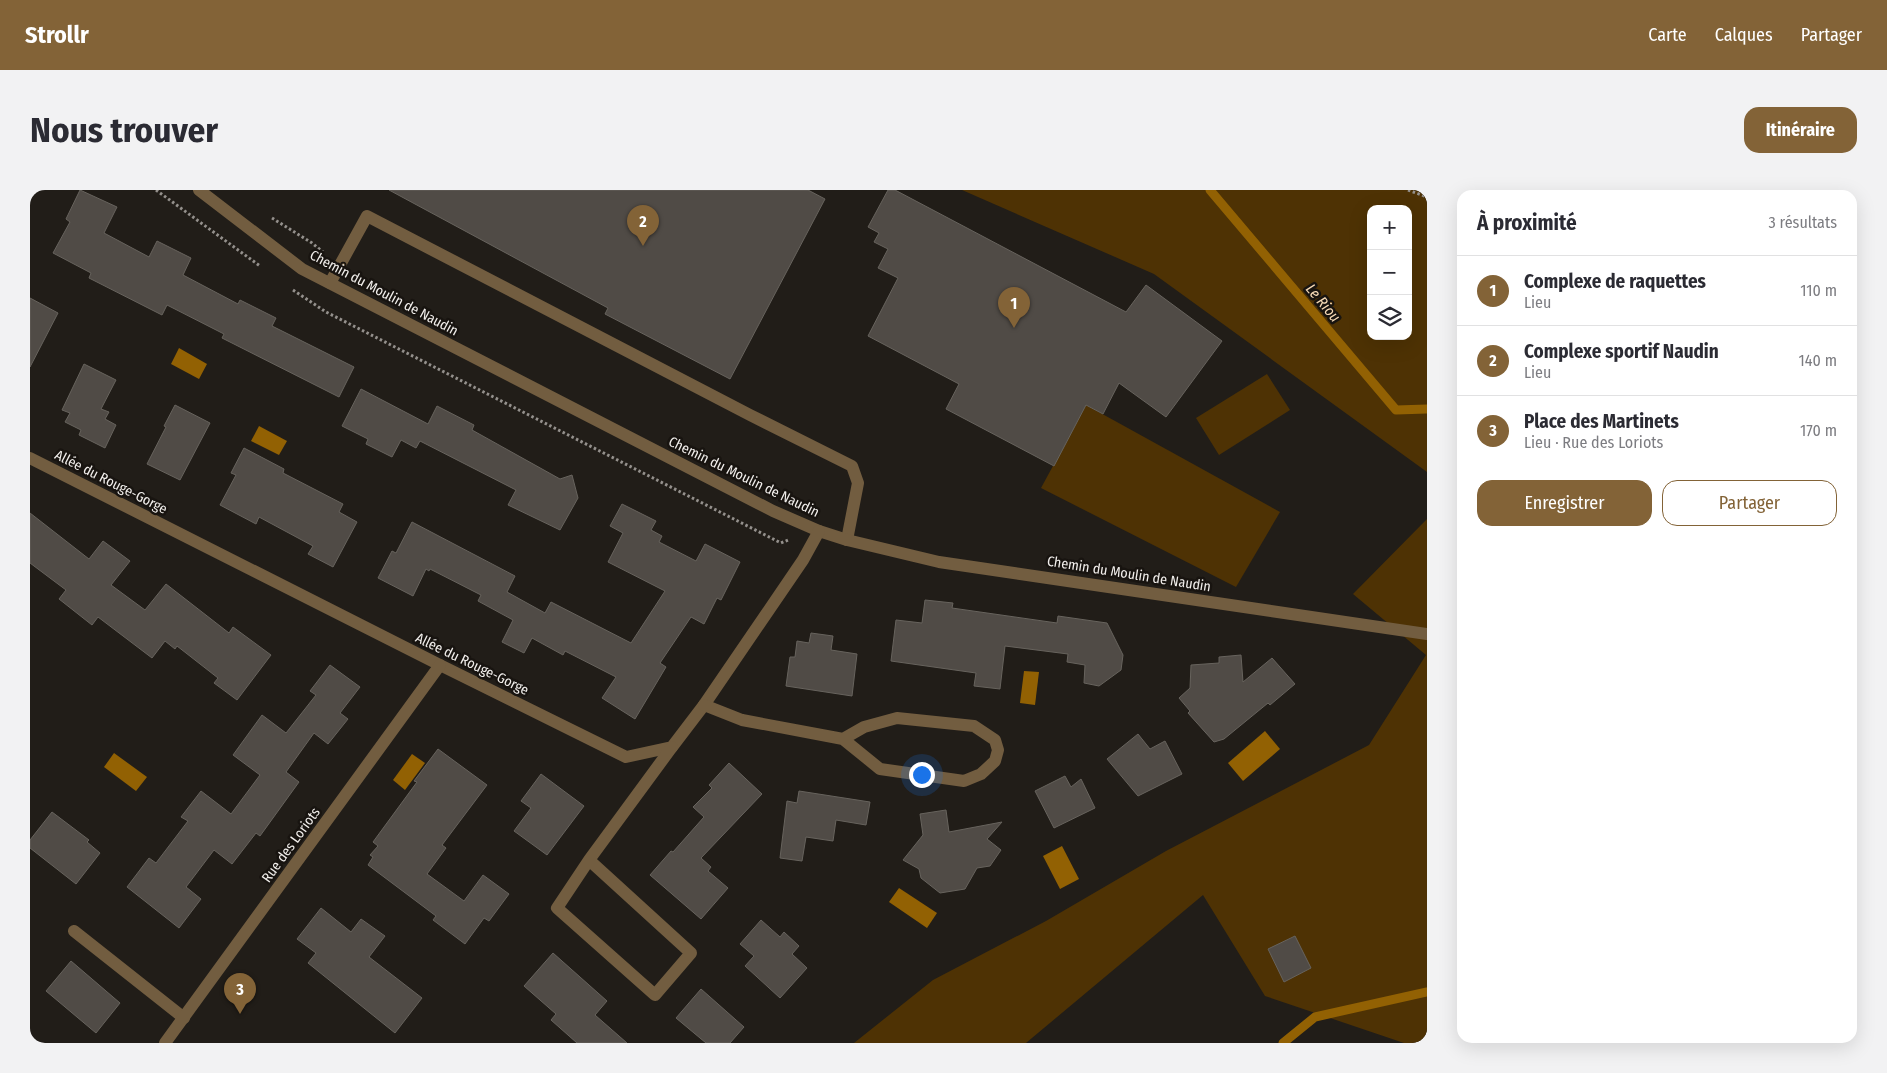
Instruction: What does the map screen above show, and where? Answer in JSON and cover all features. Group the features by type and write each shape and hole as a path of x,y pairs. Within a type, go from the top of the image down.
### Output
{"street":[{"name":"Chemin du Moulin de Naudin","path":"199,190 302,269 773,511 819,531 847,540 939,562 1427,634"},
{"path":"330,283 367,216 852,466 858,483 847,540"},
{"name":"Allée du Rouge-Gorge","path":"30,458 626,758 672,747"},
{"path":"589,860 691,953 655,995 557,908 589,860 704,705 803,560 819,531"},
{"name":"Rue des Loriots","path":"165,1043 440,665"},
{"path":"704,705 742,720 843,739 880,769 964,781 981,774 995,761 998,750 995,740 974,726 897,718 864,727 843,739"},
{"path":"74,931 184,1018"}],"path":[{"path":"1408,190 1427,196"}],"shaded area":[{"path":"962,190 1427,190 1427,472 1154,274"},
{"path":"179,348 207,364 199,379 171,364"},
{"path":"1267,374 1290,410 1219,455 1196,418"},
{"path":"1086,405 1280,512 1236,587 1041,488"},
{"path":"259,426 287,441 279,455 251,441"},
{"path":"1427,519 1427,1043 1404,1043 1265,996 1203,895 1026,1043 854,1043 933,980 1046,921 1166,851 1369,745 1426,655 1353,594"},
{"path":"1024,671 1039,672 1035,705 1020,703"},
{"path":"1265,731 1280,749 1243,781 1228,763"},
{"path":"114,753 147,777 136,791 104,767"},
{"path":"412,754 425,763 405,790 393,780"},
{"path":"1062,846 1079,879 1060,889 1043,856"},
{"path":"899,888 937,913 927,928 889,902"}],"building":[{"path":"80,190 117,207 104,233 149,257 157,241 191,258 183,275 238,304 240,300 276,318 272,326 354,367 339,397 222,338 224,334 167,305 162,315 89,278 91,273 53,253 70,222 66,219"},
{"path":"389,190 808,190 825,199 730,379 605,314 608,308"},
{"path":"888,190 895,190 1126,312 1146,285 1222,341 1166,417 1119,383 1103,414 1086,405 1054,466 946,409 959,384 868,336 898,278 878,268 888,249 874,242 879,233 868,227"},
{"path":"30,298 58,313 30,367"},
{"path":"84,364 116,380 101,409 109,412 105,419 116,425 105,448 79,435 81,430 65,422 70,413 62,410"},
{"path":"361,389 428,424 437,406 474,425 472,430 560,479 572,475 578,498 560,530 508,505 516,490 420,441 416,448 401,440 392,457 366,444 368,439 342,426"},
{"path":"175,405 210,423 180,480 147,464"},
{"path":"244,448 284,469 283,473 343,504 339,512 357,522 333,567 308,554 313,546 259,517 256,524 220,505 236,475 231,473"},
{"path":"622,504 656,521 651,530 662,536 659,542 696,561 705,544 740,562 721,600 717,598 704,624 691,617 660,663 666,667 635,719 602,698 616,677 565,651 563,655 532,638 524,653 502,642 513,620 478,601 481,595 430,569 429,571 426,569 413,596 378,578 392,551 396,553 412,522 515,576 507,592 545,613 551,602 631,643 665,591 608,562 623,533 610,526"},
{"path":"30,513 89,559 103,541 130,561 111,585 145,610 166,584 229,633 233,627 271,655 237,700 214,683 218,678 177,646 175,649 165,641 152,658 98,617 92,625 59,599 66,590 30,563"},
{"path":"925,600 953,603 952,608 1057,623 1058,616 1107,623 1123,655 1121,670 1099,686 1084,683 1085,665 1067,662 1068,654 1005,646 1000,689 974,686 976,673 891,661 896,620 922,623"},
{"path":"811,633 833,636 831,650 857,654 852,696 786,686 790,657 795,657 797,641 809,643"},
{"path":"1241,655 1243,682 1272,658 1295,684 1270,705 1268,703 1224,739 1214,742 1188,713 1190,711 1179,698 1190,688 1191,665 1219,663 1219,657"},
{"path":"330,665 360,687 340,713 348,719 328,744 314,733 286,772 299,782 260,836 256,833 232,864 214,850 186,887 201,899 179,928 127,887 149,858 156,863 188,821 181,817 201,791 231,814 260,775 233,755 262,715 286,733 316,695 310,691"},
{"path":"1138,734 1150,749 1165,741 1182,774 1138,796 1107,759"},
{"path":"438,749 487,785 442,845 446,848 427,874 464,901 483,875 509,894 489,921 484,918 465,944 433,920 436,916 368,865 373,857 370,855 378,846 373,842 417,782 414,781"},
{"path":"729,763 762,794 701,858 711,867 708,871 728,888 701,919 650,875 704,817 693,807 712,788 709,785"},
{"path":"541,774 584,806 547,855 514,831 531,808 521,801"},
{"path":"1065,776 1071,787 1081,779 1095,808 1054,828 1035,791"},
{"path":"799,791 870,802 866,825 836,820 833,841 806,837 802,861 780,858 787,801 797,803"},
{"path":"946,810 949,832 1002,822 987,839 1001,850 990,866 977,868 965,889 940,893 921,878 919,869 903,860 923,835 920,814"},
{"path":"52,812 89,840 87,842 100,853 76,884 30,848 30,840"},
{"path":"321,908 351,932 361,919 385,936 369,957 422,998 395,1033 308,963 316,953 297,939"},
{"path":"761,920 780,937 784,932 799,946 792,954 807,968 780,998 745,966 754,956 740,944"},
{"path":"1295,936 1311,968 1284,982 1268,949"},
{"path":"553,953 607,1001 595,1015 627,1043 577,1043 551,1020 556,1014 524,986"},
{"path":"71,961 120,1003 96,1033 46,991"},
{"path":"701,989 744,1027 730,1043 706,1043 676,1018"}],"waterway":[{"name":"Le Riou","path":"1210,190 1396,410 1427,409"},
{"path":"1283,1043 1315,1017 1427,992"}],"place":[{"name":"Complexe sportif Naudin","path":"643,246"},
{"name":"Complexe de raquettes","path":"1014,328"},
{"name":"Place des Martinets","path":"240,1014"}]}
